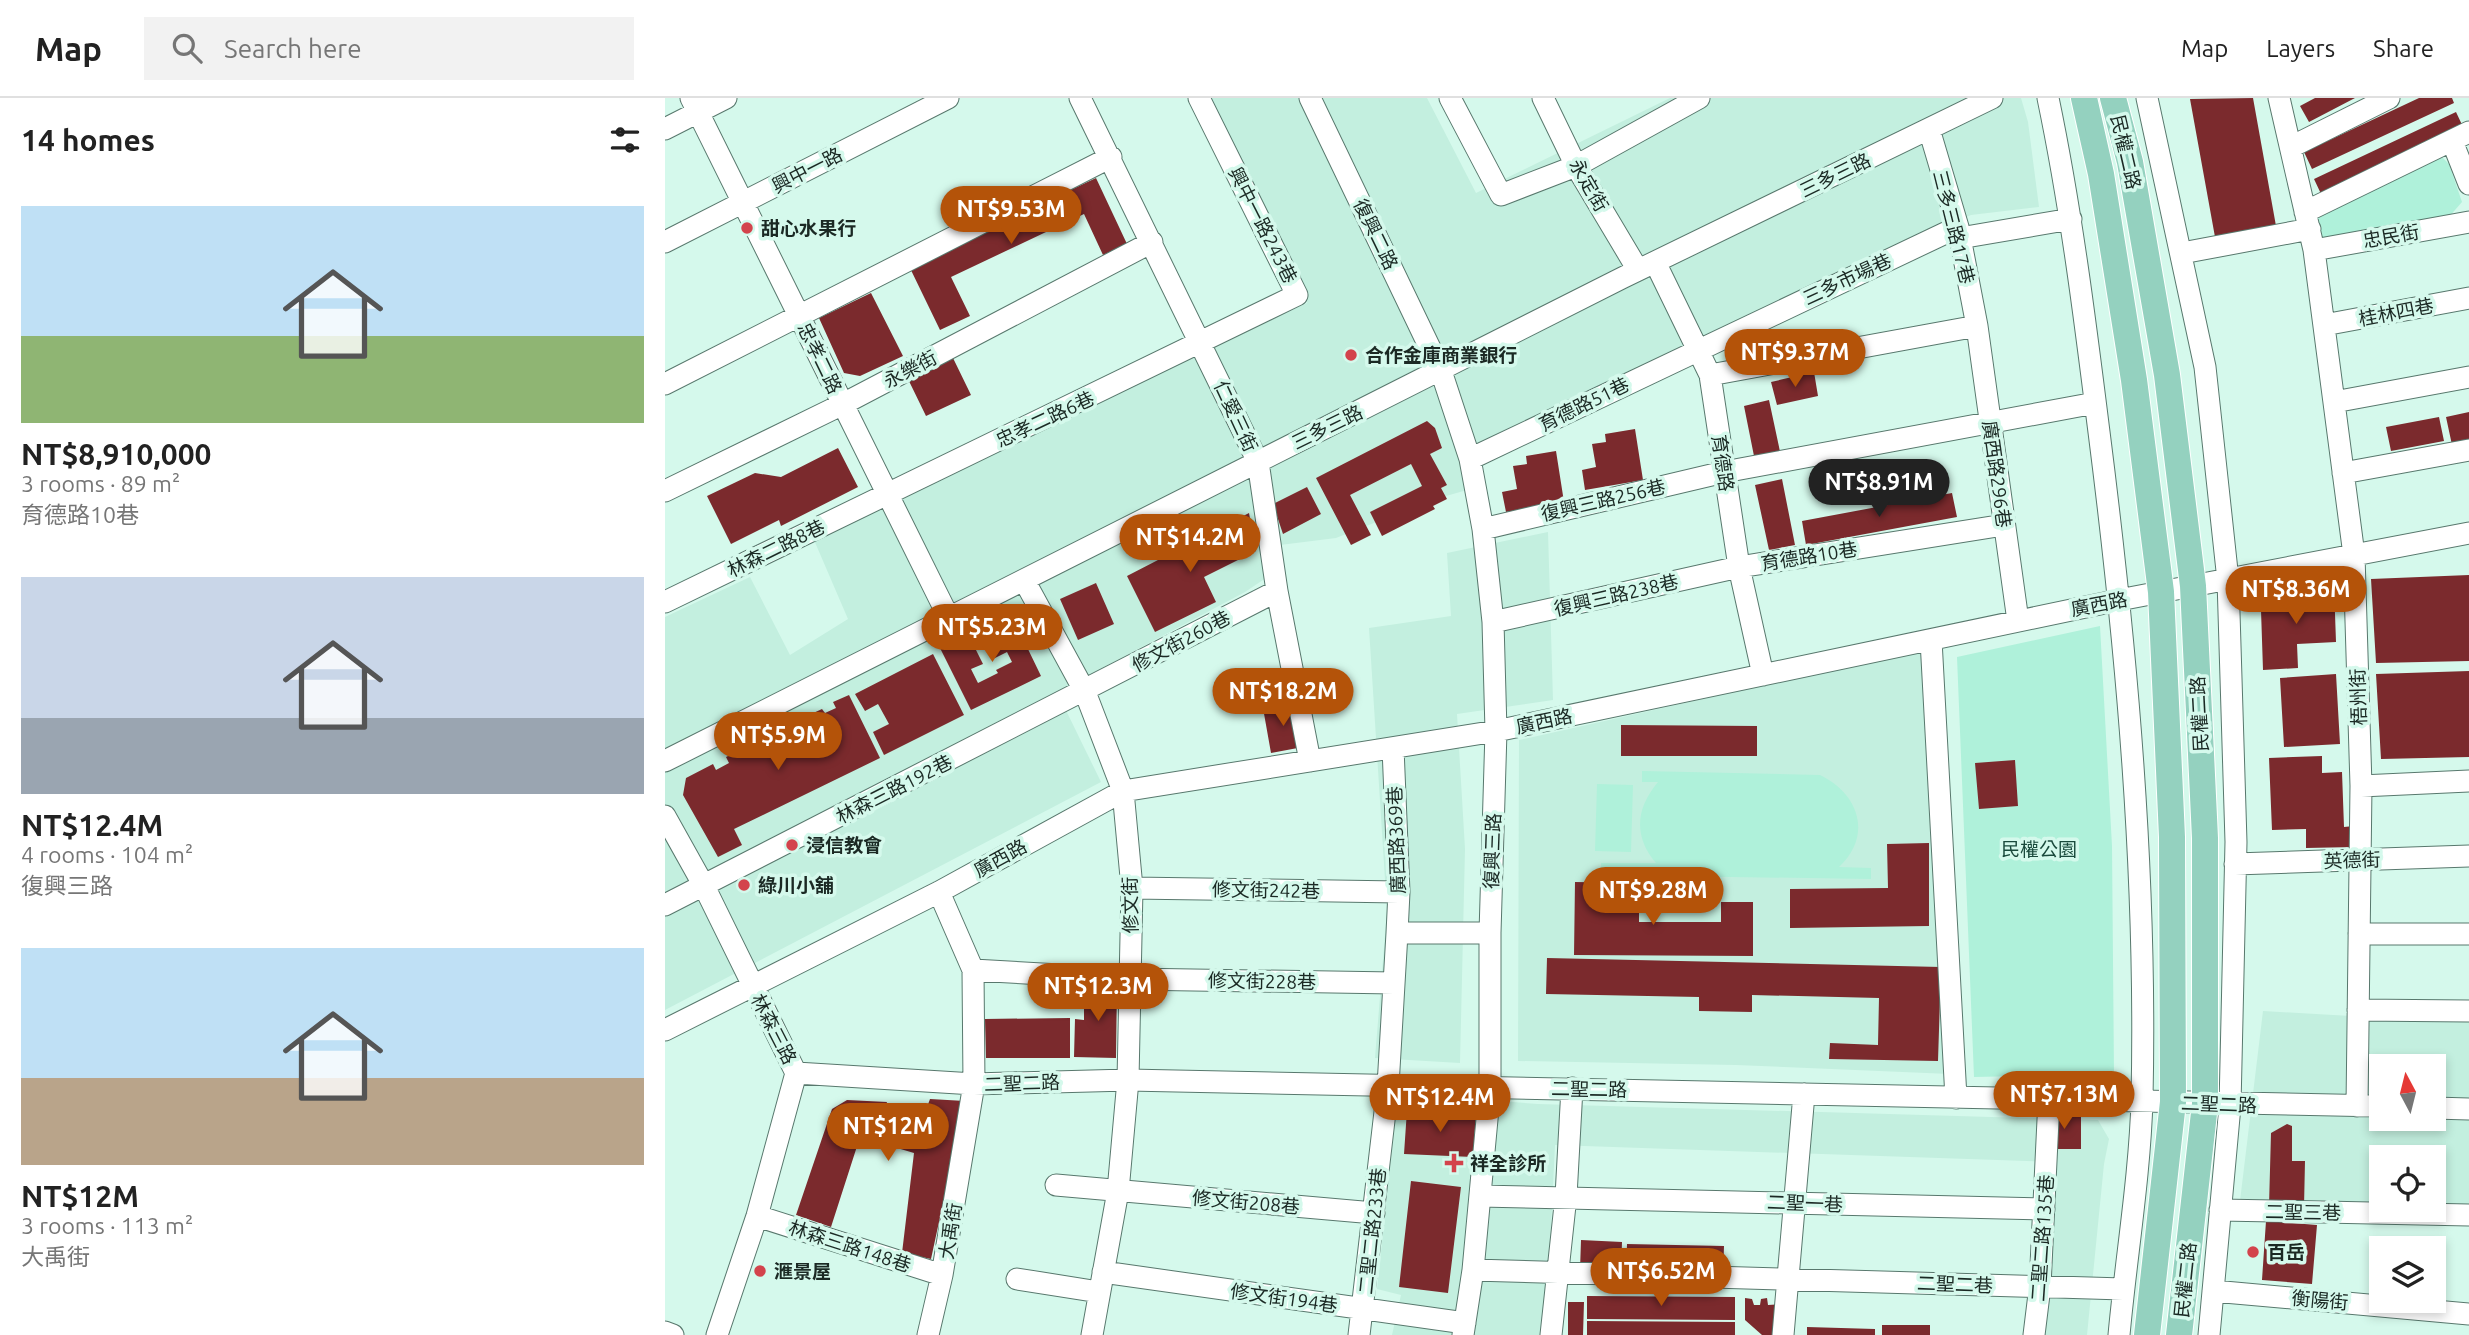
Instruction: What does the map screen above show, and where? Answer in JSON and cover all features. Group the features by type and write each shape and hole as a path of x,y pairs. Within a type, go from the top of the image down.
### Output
{"main road":[{"name":"民權二路","path":"2084,98 2101,174 2134,380 2161,593 2172,837 2172,1102 2147,1335"},
{"name":"民權二路","path":"2113,98 2130,162 2167,375 2193,586 2218,1105 2179,1335"}],"street":[{"path":"665,129 695,105 726,98"},
{"name":"興中一路","path":"665,242 948,98"},
{"name":"仁愛三街","path":"1080,98 1258,462 1277,591 1310,761"},
{"name":"興中一路243巷","path":"1199,98 1297,295 1202,344"},
{"name":"復興二路","path":"1310,98 1441,371"},
{"path":"1450,98 1501,195 1576,166 1699,98"},
{"name":"永定街","path":"1543,98 1576,166 1647,266"},
{"name":"三多三路","path":"665,761 1647,266 1992,98"},
{"path":"2048,98 2071,219 2119,600 2138,837 2142,1101 2119,1335"},
{"name":"民權二路","path":"2147,98 2205,367 2228,580 2235,864 2218,1105 2220,1210 2209,1335"},
{"name":"梧州街","path":"2279,98 2310,230 2354,555 2361,786 2357,1106"},
{"path":"2291,147 2389,98"},
{"name":"忠孝二路","path":"695,105 949,618"},
{"name":"三多三路17巷","path":"1929,129 1959,233 1977,326"},
{"path":"2182,253 2310,230 2460,136 2469,184"},
{"path":"665,384 800,318 1111,158"},
{"name":"三多市場巷","path":"1699,349 1959,233 2071,219"},
{"name":"忠民街","path":"2310,230 2469,222"},
{"name":"永樂街","path":"665,491 843,404 1152,242"},
{"name":"育德路","path":"1647,266 1699,349 1710,375 1739,568 1763,675"},
{"name":"桂林四巷","path":"2324,326 2469,298"},
{"path":"1710,375 1977,326"},
{"name":"廣西路296巷","path":"1977,326 2018,621"},
{"name":"忠孝二路6巷","path":"887,494 1202,344"},
{"name":"育德路51巷","path":"1470,459 1699,349"},
{"name":"復興三路","path":"1441,371 1470,459 1483,529 1493,622 1496,731 1490,933 1490,1087 1473,1269 1464,1329"},
{"path":"2333,402 2469,377"},
{"name":"復興三路256巷","path":"1483,529 1724,472 2095,403"},
{"path":"2343,473 2469,450"},
{"name":"林森二路8巷","path":"665,603 887,494"},
{"name":"育德路10巷","path":"1739,568 2004,525"},
{"name":"廣西路","path":"665,1030 939,892 1123,791 1496,731 2119,600 2469,533"},
{"name":"復興三路238巷","path":"1493,622 1739,568"},
{"name":"修文街","path":"1024,580 1085,692 1123,791 1132,888 1128,1080 1118,1191 1092,1335"},
{"name":"修文街260巷","path":"1085,692 1277,591"},
{"path":"1931,640 1956,1098"},
{"name":"林森三路192巷","path":"665,905 1085,692"},
{"name":"廣西路369巷","path":"1393,748 1399,892 1394,983"},
{"path":"2361,786 2469,781"},
{"name":"林森三路","path":"665,816 704,886 796,1073 757,1216 717,1335"},
{"name":"英德街","path":"2235,864 2469,856"},
{"name":"修文街242巷","path":"1132,888 1399,892"},
{"path":"939,892 973,970"},
{"path":"1397,933 1490,933"},
{"path":"2359,934 2469,934"},
{"name":"修文街228巷","path":"973,970 1130,979 1394,983"},
{"name":"大禹街","path":"928,1335 942,1275 974,1084 973,970"},
{"name":"二聖二路233巷","path":"1359,1335 1388,1086 1394,983"},
{"path":"2358,1010 2469,1010"},
{"name":"二聖二路","path":"796,1073 974,1084 1128,1080 2142,1101 2218,1105 2369,1106"},
{"path":"1551,1335 1566,1196 1572,1088"},
{"path":"1783,1335 1804,1094"},
{"name":"二聖二路135巷","path":"2033,1335 2040,1286 2049,1099"},
{"path":"2447,1108 2469,1109"},
{"name":"修文街208巷","path":"1055,1185 1374,1213"},
{"name":"二聖一巷","path":"1480,1196 2044,1209"},
{"name":"二聖三巷","path":"2220,1210 2469,1215"},
{"name":"林森三路148巷","path":"757,1216 942,1275"},
{"name":"二聖二巷","path":"1473,1269 2123,1289"},
{"name":"修文街194巷","path":"1017,1279 1101,1282 1364,1309 1464,1329"},
{"name":"衡陽街","path":"2213,1291 2469,1314"},
{"path":"665,1332 673,1335"}],"shaded area":[{"path":"1204,98 1427,98 1476,193 1670,98 2021,98 2028,122 2039,207 1971,215 1814,284 1479,449 1467,490 1432,500 1336,538 1280,545 1281,568 1245,592 1057,692 1101,782 665,1010 665,617 750,577 790,655 848,619 814,540 904,493 1307,303"},
{"path":"1548,532 1553,700 1457,714 1465,849 1460,1063 1375,1058 1387,911 1369,628 1451,616 1447,553"},
{"path":"1926,649 1950,1074 1736,1065 1518,1061 1519,740"},
{"path":"2263,1011 2368,1017 2469,1018 2469,1207 2446,1206 2446,1145 2369,1145 2369,1204 2240,1201"},
{"path":"1398,1093 1538,1104 2098,1120 2109,1139 2104,1164 2087,1335 2043,1335 2056,1162 1555,1145 1548,1291 1541,1335 1392,1335 1401,1295 1377,1289"}],"green space":[{"path":"2440,155 2449,164 2462,202 2448,218 2321,240 2314,222 2320,210"},
{"name":"民權公園","path":"2100,626 2112,846 2114,1074 1974,1077 1957,657"},
{"path":"1642,771 1820,775 1844,793 1857,816 1856,842 1850,855 1839,867 1871,868 1871,879 1601,875 1601,863 1656,863 1644,843 1640,822 1645,802 1658,782 1642,782"},
{"path":"1597,784 1633,785 1631,852 1595,851"}],"building":[{"path":"2253,98 2276,226 2215,237 2190,99"},
{"path":"2315,98 2355,98 2309,122 2300,106"},
{"path":"2419,98 2452,98 2454,103 2312,169 2304,152"},
{"path":"2456,112 2464,129 2322,196 2314,179"},
{"path":"1096,178 1127,244 1103,255 1084,214 951,277 970,316 940,330 909,266"},
{"path":"871,293 903,356 860,376 844,373 819,318"},
{"path":"953,358 971,395 926,416 908,379"},
{"path":"1814,372 1818,396 1777,405 1771,382"},
{"path":"1769,400 1782,461 1756,466 1744,406"},
{"path":"2469,412 2469,442 2452,445 2446,417"},
{"path":"2439,417 2444,441 2391,451 2386,427"},
{"path":"1427,421 1435,428 1442,448 1430,454 1447,485 1441,488 1447,499 1433,506 1435,509 1382,536 1370,512 1422,486 1411,464 1350,495 1371,535 1351,545 1316,478"},
{"path":"1635,429 1643,480 1585,490 1582,470 1596,467 1592,444 1606,442 1605,434"},
{"path":"838,448 858,487 781,526 779,520 731,544 707,496 755,473 781,477"},
{"path":"1556,451 1564,502 1506,512 1502,492 1517,489 1513,466 1527,464 1526,456"},
{"path":"1782,479 1795,545 1769,550 1755,485"},
{"path":"1307,487 1321,514 1283,534 1273,504"},
{"path":"1952,493 1957,517 1806,545 1802,521"},
{"path":"1249,513 1256,551 1204,577 1216,602 1155,632 1127,576"},
{"path":"2469,575 2469,661 2376,663 2371,579"},
{"path":"1096,583 1114,624 1078,640 1060,599"},
{"path":"2334,586 2336,642 2297,644 2298,668 2263,670 2261,610 2268,599"},
{"path":"1011,614 1041,676 971,710 940,648 960,639 963,646 972,642 983,664 971,669 978,683 1012,662 1007,652 995,658 984,635 991,632 988,625"},
{"path":"933,654 964,715 884,755 873,732 889,724 878,704 865,711 855,694"},
{"path":"2469,671 2469,757 2381,759 2376,674"},
{"path":"2336,674 2340,744 2284,747 2280,678"},
{"path":"849,695 880,758 734,829 742,845 718,857 683,795 686,778 713,764 716,770 729,763 726,757 749,746 751,751 762,746 760,741 786,728 789,733 799,728 796,721 822,709 825,713 836,708 833,702"},
{"path":"1294,702 1303,747 1271,753 1263,708"},
{"path":"1621,725 1757,726 1757,756 1621,756"},
{"path":"2322,756 2322,773 2342,772 2344,827 2354,826 2355,847 2306,848 2306,829 2272,830 2269,758"},
{"path":"2015,760 2018,806 1979,809 1975,763"},
{"path":"1929,843 1929,926 1790,928 1790,889 1888,888 1887,844"},
{"path":"1575,882 1639,883 1639,922 1721,922 1721,902 1753,902 1753,956 1574,955"},
{"path":"1547,958 1941,967 1938,1061 1829,1059 1830,1043 1878,1045 1879,998 1752,995 1752,1012 1699,1011 1699,997 1546,994"},
{"path":"1084,984 1117,984 1116,1058 1074,1057 1075,1019 1084,1020"},
{"path":"1070,1018 1070,1058 986,1058 985,1019"},
{"path":"930,1099 965,1101 931,1259 902,1253 914,1153 860,1137 831,1227 796,1215 832,1109 847,1100 887,1102 884,1111 922,1121"},
{"path":"1407,1110 1476,1114 1473,1157 1404,1154"},
{"path":"2048,1113 2081,1113 2081,1149 2047,1149"},
{"path":"2287,1124 2292,1126 2292,1161 2305,1161 2304,1207 2269,1206 2271,1133"},
{"path":"1411,1181 1461,1187 1448,1293 1399,1287"},
{"path":"2266,1221 2317,1225 2312,1284 2262,1280"},
{"path":"1581,1240 1622,1242 1621,1272 1580,1270"},
{"path":"1627,1244 1724,1246 1723,1276 1626,1274"},
{"path":"1587,1296 1735,1297 1735,1320 1587,1319"},
{"path":"1745,1298 1752,1299 1754,1305 1760,1305 1761,1299 1767,1298 1768,1305 1782,1304 1780,1335 1762,1335 1745,1320"},
{"path":"1568,1302 1584,1302 1583,1335 1568,1335"},
{"path":"1587,1321 1735,1322 1735,1335 1587,1335"},
{"path":"1882,1325 1930,1325 1930,1335 1882,1335"},
{"path":"1807,1327 1875,1329 1875,1335 1807,1335"}],"place":[{"name":"甜心水果行","path":"747,228"},
{"name":"合作金庫商業銀行","path":"1351,355"},
{"name":"浸信教會","path":"792,845"},
{"name":"綠川小舖","path":"744,885"},
{"name":"祥全診所","path":"1454,1163"},
{"name":"百岳","path":"2253,1252"},
{"name":"滙景屋","path":"760,1271"}]}
